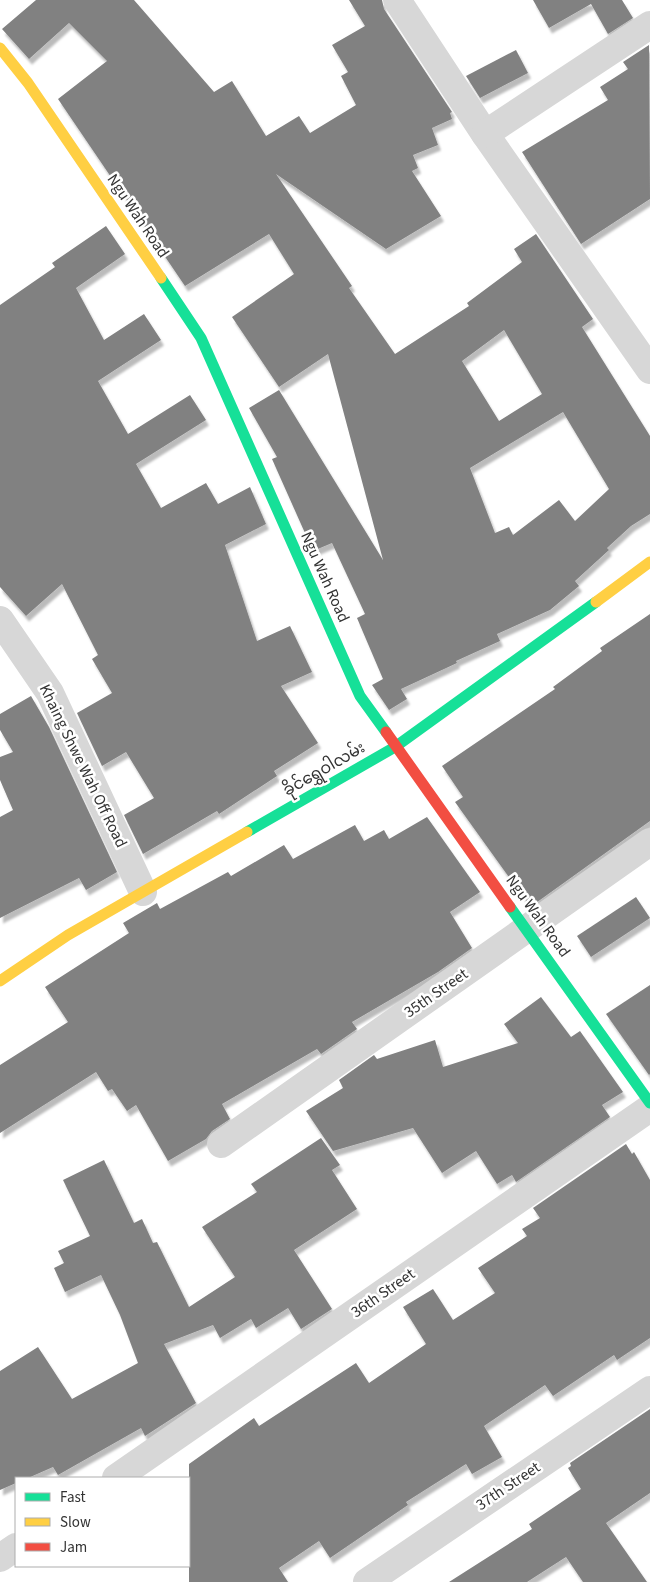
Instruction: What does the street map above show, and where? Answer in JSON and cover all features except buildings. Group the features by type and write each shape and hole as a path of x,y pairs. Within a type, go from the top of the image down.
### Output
{"street":[{"path":"397,0 485,134 650,370"},
{"path":"485,134 650,26"},
{"name":"Ngu Wah Road","path":"0,48 28,83 201,338 360,696 395,747 528,928 650,1103"},
{"name":"ခိုင်ရွှေဝါလမ်း","path":"0,981 68,935 395,747 650,562"},
{"name":"Khaing Shwe Wah Off Road","path":"0,620 50,693 143,892"},
{"name":"35th Street","path":"221,1144 650,842"},
{"name":"36th Street","path":"117,1477 650,1108"},
{"name":"37th Street","path":"367,1582 650,1390"},
{"path":"0,1558 15,1548"}],"traffic: fast":[{"path":"161,278 201,338 360,696 386,732"},
{"path":"247,832 395,747 596,602"},
{"path":"510,907 650,1103"}],"traffic: slow":[{"path":"0,48 28,83 161,278"},
{"path":"596,602 650,562"},
{"path":"0,981 68,935 247,832"}],"traffic: jam":[{"path":"386,732 510,907"}]}
